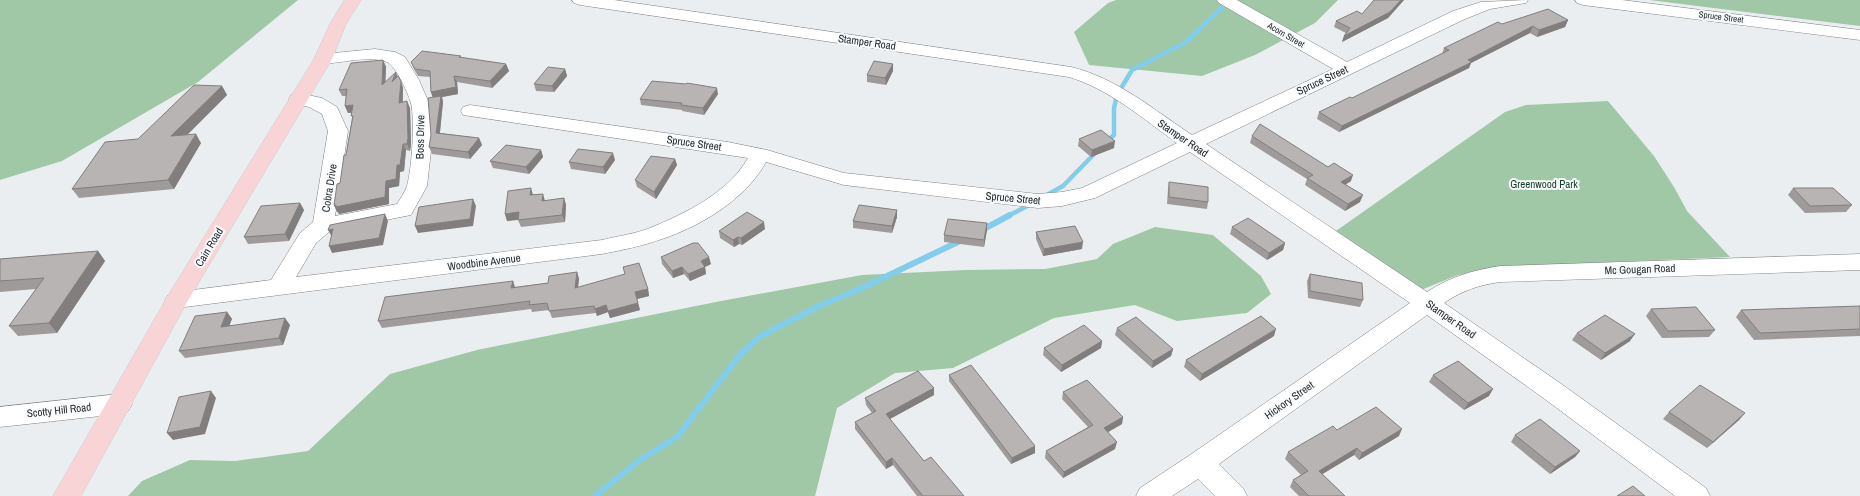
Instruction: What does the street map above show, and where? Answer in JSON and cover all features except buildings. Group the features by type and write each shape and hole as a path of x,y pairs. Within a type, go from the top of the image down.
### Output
{"main road":[{"name":"Cain Road","path":"67,496 177,300 323,59 338,24 353,0"}],"street":[{"name":"Stamper Road","path":"580,0 1071,72 1091,78 1108,87 1427,302 1512,361 1696,496"},
{"name":"Acorn Street","path":"1225,0 1346,69"},
{"name":"Spruce Street","path":"470,111 760,154 844,180 1044,201 1062,199 1088,193 1346,69 1458,8 1520,0"},
{"name":"Spruce Street","path":"1583,0 1860,35"},
{"name":"Boss Drive","path":"323,59 376,54 390,56 399,61 420,103 422,142 417,186 404,210 323,225"},
{"name":"Cobra Drive","path":"278,288 308,238 323,225 338,131 330,111 315,102 298,99"},
{"name":"Woodbine Avenue","path":"177,300 602,247 629,242 678,224 720,201 750,174 760,154"},
{"name":"Mc Gougan Road","path":"1427,302 1455,285 1476,278 1500,274 1860,262"},
{"name":"Hickory Street","path":"1150,496 1200,463 1427,302"},
{"name":"Scotty Hill Road","path":"0,416 119,404"},
{"path":"1200,463 1233,496"}],"green space":[{"path":"0,0 298,0 198,82 62,161 0,180"},
{"path":"1116,0 1338,0 1315,23 1255,55 1202,76 1089,65 1074,32 1108,3"},
{"path":"1649,0 1860,0 1860,26"},
{"name":"Greenwood Park","path":"1608,101 1654,156 1674,187 1687,211 1730,257 1495,267 1458,275 1421,290 1333,233 1505,112 1526,105"},
{"path":"1155,227 1213,235 1261,276 1271,294 1247,313 1177,321 1135,305 1054,318 953,368 895,373 837,408 815,496 128,496 142,481 190,460 235,461 308,451 390,374 477,350 721,301 862,275 966,270 1045,269 1097,259 1113,244"}],"waterway":[{"path":"1106,142 1114,135 1114,108 1117,95 1132,70 1186,42 1230,0"},
{"path":"1045,196 1063,186 1097,151"},
{"path":"1008,216 1033,203"},
{"path":"980,231 1010,215"},
{"path":"595,496 640,460 677,437 739,356 759,337 819,306 862,288 960,241"}]}
